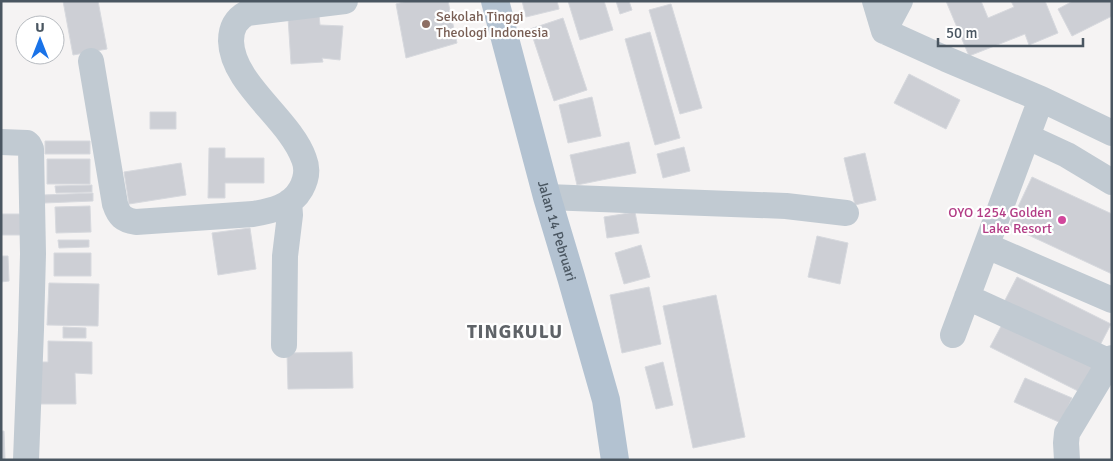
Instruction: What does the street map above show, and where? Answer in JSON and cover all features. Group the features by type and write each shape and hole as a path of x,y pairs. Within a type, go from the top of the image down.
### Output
{"main road":[{"name":"Jalan 14 Pebruari","path":"495,1 547,197 606,400 615,460"}],"street":[{"path":"91,61 115,204 122,218 136,222 253,214 278,209 299,193 305,182 305,160 297,144 241,72 233,57 231,35 239,18 246,13 345,1"},
{"path":"875,1 884,31 946,60 1041,99 1112,133"},
{"path":"884,31 900,1"},
{"path":"953,335 1041,99"},
{"path":"1028,137 1067,155 1112,182"},
{"path":"1,142 27,143 31,149 33,254 26,460"},
{"path":"547,197 786,206 846,212"},
{"path":"284,344 285,256 290,215 289,202"},
{"path":"987,246 1112,300"},
{"path":"967,297 1111,360 1067,433 1067,460"}],"building":[{"path":"63,1 98,1 107,49 73,55"},
{"name":"Sekolah Tinggi Theologi Indonesia","path":"407,1 448,1 457,43 406,58 396,4"},
{"path":"522,1 557,1 559,9 526,17"},
{"path":"568,1 604,1 613,30 580,40"},
{"path":"616,1 629,1 632,10 620,14"},
{"path":"946,1 981,1 988,18 1014,7 1011,1 1045,1 1058,33 1029,45 1025,34 969,56"},
{"path":"1073,1 1112,1 1112,16 1072,36 1058,9"},
{"path":"671,4 702,108 680,114 649,10"},
{"path":"319,15 320,25 343,26 340,60 322,58 323,62 291,64 288,17"},
{"path":"563,18 587,90 554,101 530,29"},
{"path":"650,32 680,138 655,145 625,39"},
{"path":"909,74 960,100 946,129 894,103"},
{"path":"592,97 601,136 568,143 559,105"},
{"path":"150,112 176,112 176,129 150,129"},
{"path":"45,141 90,141 90,154 45,154"},
{"path":"629,142 636,173 577,185 570,155"},
{"path":"684,147 690,171 663,178 657,154"},
{"path":"209,148 225,148 225,158 264,158 264,183 225,183 225,198 208,198"},
{"path":"865,153 876,200 855,205 844,158"},
{"path":"47,159 90,159 90,184 47,184"},
{"path":"181,163 186,195 129,204 124,172"},
{"name":"OYO 1254 Golden Lake Resort","path":"1032,177 1112,214 1112,274 1009,226"},
{"path":"92,185 92,192 56,193 55,186"},
{"path":"93,193 93,201 44,203 43,195"},
{"path":"90,206 91,232 56,233 55,207"},
{"path":"635,212 639,233 607,238 604,217"},
{"path":"1,214 29,214 29,235 1,235"},
{"path":"250,228 256,269 218,275 212,233"},
{"path":"817,236 848,243 840,284 808,277"},
{"path":"58,240 89,240 89,247 59,248"},
{"path":"641,245 650,277 624,284 615,253"},
{"path":"54,253 91,253 91,276 54,276"},
{"path":"1,256 8,256 9,281 1,282"},
{"path":"1017,277 1111,324 1096,353 1002,306"},
{"path":"49,283 99,284 98,326 47,325"},
{"path":"649,287 661,344 622,353 610,295"},
{"path":"716,295 745,437 693,448 663,306"},
{"path":"1005,319 1096,364 1082,393 990,347"},
{"path":"63,327 86,328 86,338 63,338"},
{"path":"48,341 92,342 92,374 75,373 76,404 37,404 37,362 48,362"},
{"path":"352,352 353,388 288,389 287,353"},
{"path":"663,362 673,405 656,409 645,367"},
{"path":"1025,378 1072,398 1061,423 1014,402"},
{"path":"1,431 4,431 5,460 1,460"}],"place":[{"name":"Sekolah Tinggi Theologi Indonesia","path":"426,24"},
{"name":"OYO 1254 Golden Lake Resort","path":"1062,220"}],"district":[{"name":"TINGKULU","path":"515,331"}]}
